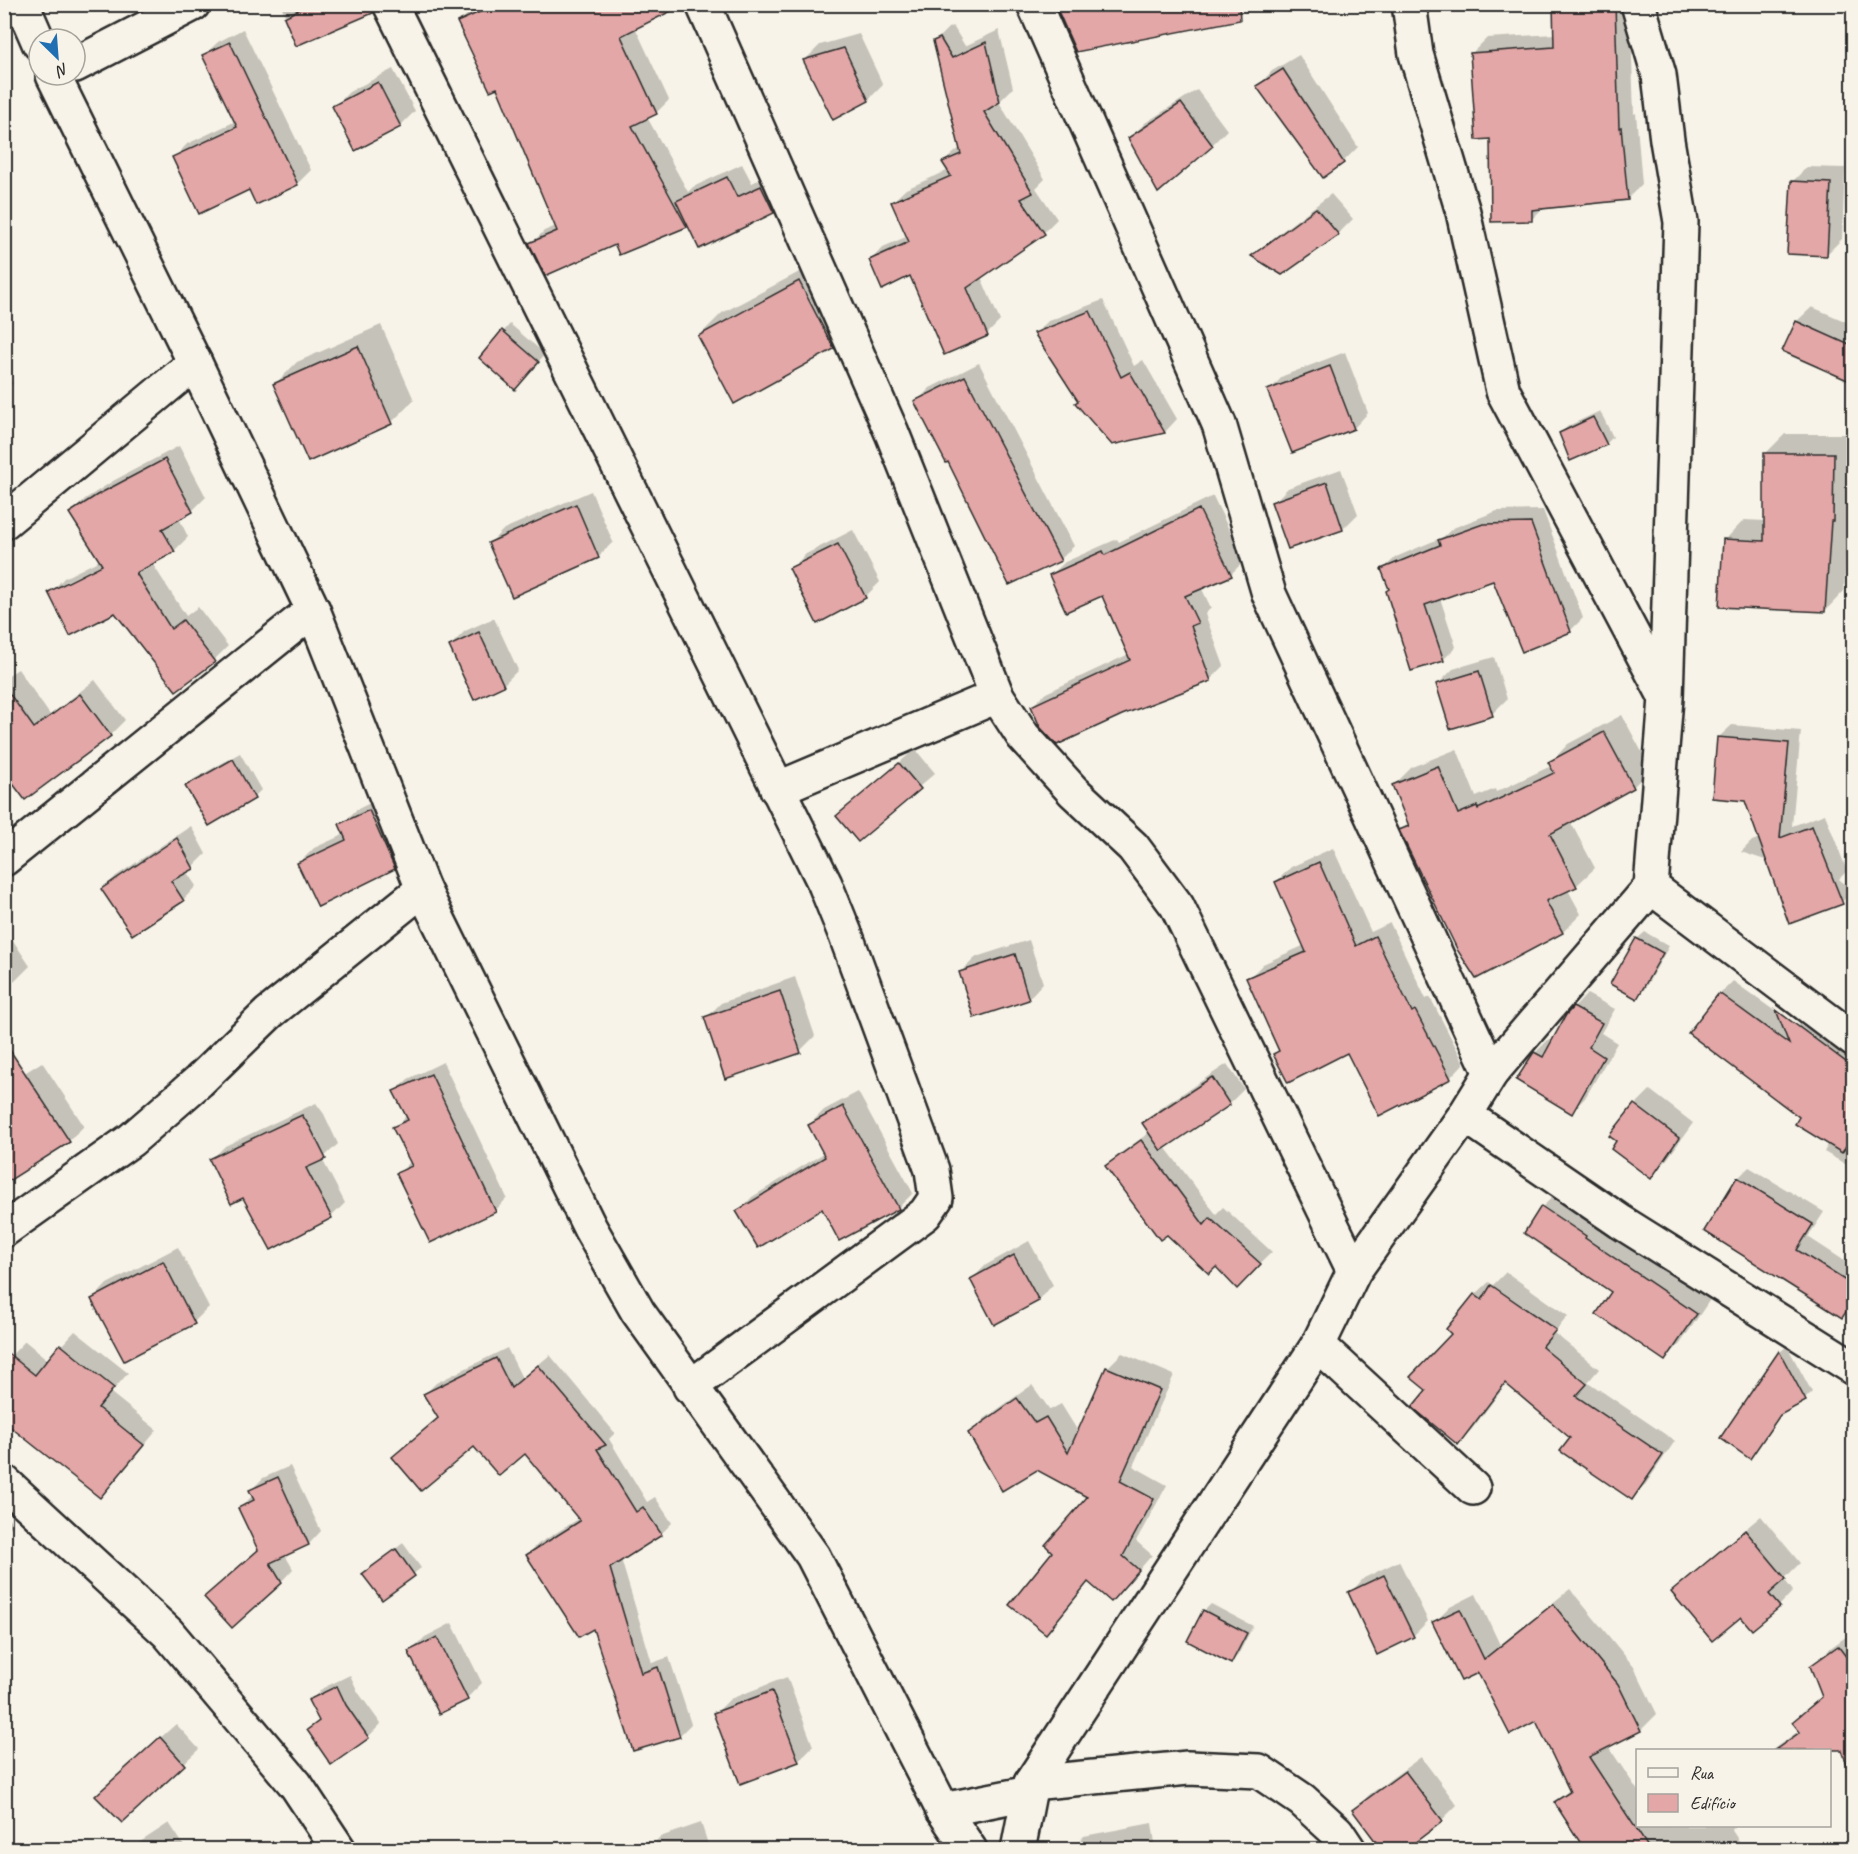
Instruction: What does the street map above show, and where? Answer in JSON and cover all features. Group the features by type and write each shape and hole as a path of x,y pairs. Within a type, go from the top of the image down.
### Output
{"street":[{"path":"22,4 32,27"},
{"path":"87,59 193,4"},
{"path":"390,4 825,884 932,1170 936,1198 925,1214 690,1387"},
{"path":"703,4 892,433 997,696 1023,736 1073,790 1133,847 1176,906 1354,1271"},
{"path":"1034,4 1219,424 1269,594 1491,1073"},
{"path":"1409,4 1416,54 1463,212 1503,391 1666,698"},
{"path":"1018,1850 1030,1788 1318,1346 1354,1271 1465,1115 1491,1073 1651,887 1666,698 1681,222 1666,140 1659,75 1638,4"},
{"path":"66,87 313,610 423,889 590,1228 638,1312 813,1556 943,1809 970,1850"},
{"path":"4,522 195,363"},
{"path":"4,859 313,610"},
{"path":"777,789 997,696"},
{"path":"1651,887 1854,1040"},
{"path":"4,1230 131,1140 199,1081 269,1013 423,889"},
{"path":"1465,1115 1622,1222 1854,1368"},
{"path":"1318,1346 1473,1488"},
{"path":"4,1482 168,1634 296,1785 339,1850"},
{"path":"943,1809 1030,1788 1188,1768 1259,1770 1302,1800 1337,1833 1349,1850"}],"building":[{"path":"310,4 372,4 373,13 296,46 284,17"},
{"path":"498,4 685,4 621,36 657,114 632,126 687,227 619,255 615,245 545,276 529,243 557,231 497,88 490,91 457,22"},
{"path":"1055,4 1239,4 1240,20 1076,52"},
{"path":"1553,4 1615,4 1619,128 1621,127 1628,200 1532,210 1532,221 1491,222 1490,139 1476,140 1470,53 1554,47"},
{"path":"940,38 952,58 986,42 1000,102 984,112 1033,193 1021,199 1045,234 967,288 988,336 944,355 910,276 882,290 869,260 909,242 891,202 951,176 942,162 961,154 933,41"},
{"path":"230,42 298,185 256,205 249,190 199,214 172,157 237,127 202,55"},
{"path":"844,48 869,101 833,120 803,60"},
{"path":"1283,69 1344,163 1323,178 1256,86"},
{"path":"378,82 401,127 355,151 332,106"},
{"path":"1181,103 1213,146 1158,193 1128,138"},
{"path":"727,177 737,197 761,186 774,213 699,249 676,201"},
{"path":"1791,181 1831,183 1827,256 1787,254"},
{"path":"1316,208 1339,235 1282,275 1251,256"},
{"path":"799,281 834,349 734,404 698,336"},
{"path":"1090,311 1121,377 1130,372 1165,433 1112,445 1075,403 1078,401 1034,333"},
{"path":"1796,321 1854,347 1854,383 1782,351"},
{"path":"502,330 539,362 515,390 479,358"},
{"path":"358,346 392,424 308,462 273,384"},
{"path":"1330,366 1354,429 1292,453 1267,390"},
{"path":"965,376 1061,561 1009,585 948,462 946,463 914,401"},
{"path":"1593,417 1607,445 1570,461 1559,433"},
{"path":"1764,453 1834,453 1833,521 1831,521 1825,612 1719,607 1723,539 1764,541"},
{"path":"165,459 193,512 162,529 175,552 136,573 171,629 183,620 215,662 176,691 115,613 70,636 48,592 102,565 69,513 97,495"},
{"path":"1327,482 1343,530 1288,549 1271,502"},
{"path":"576,504 599,558 512,597 488,543"},
{"path":"1199,509 1232,576 1185,596 1198,623 1191,626 1211,681 1122,715 1057,745 1040,727 1031,706 1130,660 1102,596 1066,612 1049,575 1103,551 1105,555"},
{"path":"1531,523 1571,632 1522,652 1493,581 1425,605 1444,661 1411,671 1386,591 1389,589 1381,569 1440,545 1438,540 1483,524"},
{"path":"838,544 866,598 817,624 789,568"},
{"path":"479,632 504,686 474,700 449,646"},
{"path":"1479,671 1493,716 1450,729 1436,684"},
{"path":"4,686 34,728 80,694 111,736 25,800 4,772"},
{"path":"1604,732 1634,788 1550,834 1577,887 1546,901 1563,933 1476,979 1458,951 1399,830 1409,826 1392,785 1438,766 1458,814 1477,806 1478,809 1554,773 1548,762"},
{"path":"1717,737 1789,743 1780,838 1812,826 1843,904 1789,924 1745,801 1712,798"},
{"path":"233,759 255,799 209,826 185,786"},
{"path":"899,763 921,789 858,842 836,816"},
{"path":"369,810 395,869 318,907 297,863 346,840 339,824"},
{"path":"177,838 194,869 171,881 184,901 132,935 101,889"},
{"path":"1319,862 1356,946 1375,936 1412,1012 1415,1010 1451,1079 1379,1116 1347,1053 1288,1083 1273,1054 1279,1051 1246,978 1306,952 1275,882"},
{"path":"1636,938 1663,953 1637,999 1610,984"},
{"path":"1015,954 1029,1000 974,1018 959,972"},
{"path":"780,991 801,1053 725,1079 704,1017"},
{"path":"1719,993 1789,1044 1776,1010 1854,1068 1854,1134 1842,1153 1795,1124 1799,1117 1688,1033"},
{"path":"1573,1007 1602,1023 1589,1047 1604,1057 1572,1114 1516,1080 1534,1052 1543,1057 1566,1015"},
{"path":"4,1041 70,1142 4,1184"},
{"path":"431,1074 496,1212 430,1243 396,1173 412,1166 392,1127 408,1120 393,1091"},
{"path":"1212,1077 1230,1105 1161,1151 1142,1123"},
{"path":"1634,1104 1679,1138 1651,1179 1611,1149 1616,1141 1609,1136"},
{"path":"843,1106 899,1209 839,1241 822,1209 758,1248 736,1211 825,1157 808,1125"},
{"path":"302,1115 326,1159 306,1168 332,1218 271,1250 243,1198 231,1204 209,1159"},
{"path":"1141,1140 1204,1225 1210,1218 1261,1264 1237,1289 1216,1267 1209,1274 1167,1235 1160,1240 1105,1166"},
{"path":"1737,1177 1813,1224 1797,1250 1854,1286 1854,1300 1842,1318 1704,1231"},
{"path":"1541,1206 1697,1314 1665,1361 1596,1314 1611,1292 1524,1233"},
{"path":"1014,1255 1039,1301 994,1325 970,1279"},
{"path":"163,1261 195,1324 124,1361 91,1299"},
{"path":"1491,1285 1556,1330 1542,1347 1587,1384 1576,1396 1663,1455 1632,1500 1560,1451 1570,1438 1505,1383 1458,1445 1412,1407 1426,1390 1410,1377 1451,1334 1446,1329 1474,1294 1482,1300"},
{"path":"60,1344 114,1388 98,1408 144,1445 100,1498 4,1422 4,1350 35,1375"},
{"path":"1779,1351 1806,1401 1780,1415 1750,1459 1720,1438"},
{"path":"496,1358 511,1388 538,1365 606,1445 597,1449 636,1512 643,1507 662,1535 610,1568 641,1673 658,1667 680,1737 633,1751 593,1629 579,1637 526,1555 580,1521 525,1454 499,1476 474,1447 421,1491 392,1457 438,1418 423,1394"},
{"path":"1106,1367 1160,1390 1120,1481 1154,1499 1123,1556 1139,1570 1111,1602 1088,1582 1046,1634 1009,1605 1052,1552 1045,1545 1087,1497 1037,1470 1002,1491 968,1433 1017,1398 1035,1423 1046,1417 1068,1453"},
{"path":"278,1477 309,1545 270,1563 282,1583 232,1628 204,1597 258,1550 238,1508 254,1500 249,1490"},
{"path":"1745,1530 1786,1579 1769,1594 1780,1607 1752,1630 1741,1617 1712,1641 1671,1592"},
{"path":"396,1549 415,1576 382,1600 362,1574"},
{"path":"1384,1575 1414,1637 1377,1655 1348,1592"},
{"path":"1553,1604 1618,1684 1641,1731 1589,1757 1650,1850 1585,1850 1554,1802 1570,1792 1536,1721 1510,1735 1478,1673 1461,1681 1432,1622 1460,1609 1484,1659"},
{"path":"1203,1610 1247,1633 1231,1664 1187,1641"},
{"path":"437,1637 468,1700 439,1714 408,1651"},
{"path":"1838,1646 1854,1667 1854,1773 1850,1773 1842,1750 1776,1749 1800,1732 1792,1722 1822,1697 1810,1666"},
{"path":"337,1686 346,1705 369,1738 331,1765 307,1730 319,1721 308,1700"},
{"path":"772,1691 799,1762 740,1784 713,1713"},
{"path":"160,1737 185,1765 122,1823 95,1796"},
{"path":"1405,1771 1443,1821 1405,1850 1382,1850 1352,1810"}]}
